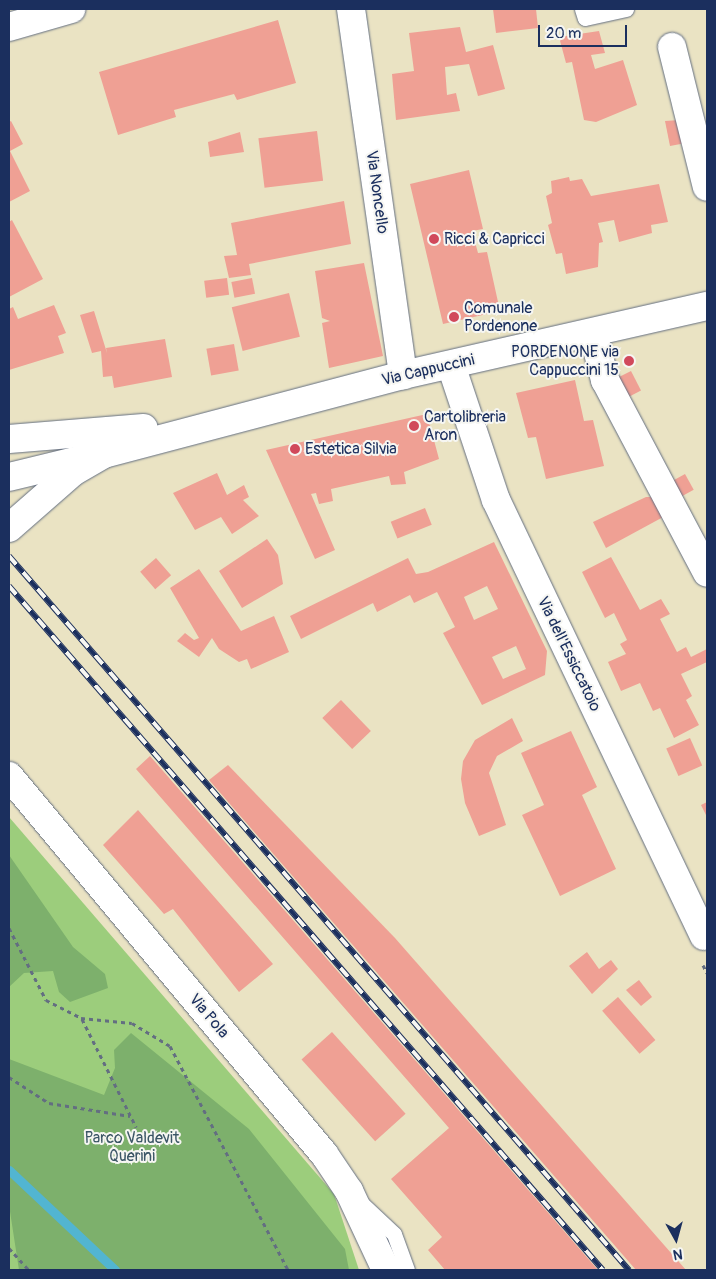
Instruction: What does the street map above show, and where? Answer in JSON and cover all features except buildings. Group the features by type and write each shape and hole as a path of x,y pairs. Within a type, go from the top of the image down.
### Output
{"main road":[{"path":"9,26 71,9"},
{"name":"Via Noncello","path":"351,9 403,376"},
{"path":"672,47 707,186"},
{"name":"Via Cappuccini","path":"9,477 104,454 264,410 707,306"},
{"path":"593,333 605,380 707,573"},
{"name":"Via dell'Essiccatoio","path":"451,365 496,500 704,936"},
{"name":"Via Cappuccini","path":"9,439 98,435 264,410"},
{"name":"Via Cappuccini","path":"9,528 74,472 104,454"},
{"name":"Via Pola","path":"9,776 324,1154 349,1191 386,1270"}],"lane":[{"path":"582,9 585,18 626,9"},
{"path":"349,1191 394,1234 407,1270"}],"path":[{"path":"9,928 46,1000 82,1018 132,1023 170,1046 288,1270"},
{"path":"82,1018 136,1127"},
{"path":"9,1077 50,1103 130,1116"},
{"path":"9,1248 29,1270"}],"green space":[{"name":"Parco Valdevit Querini","path":"9,817 334,1194 359,1270 9,1270"},
{"path":"9,855 73,947 105,974 108,988 70,1002 59,992 53,971 24,973 9,987"},
{"name":"Parco Valdevit Querini","path":"131,1033 249,1129 345,1249 349,1270 19,1270 9,1205 9,1059 104,1095 115,1068 114,1050"}],"waterway":[{"path":"9,1170 115,1270"}],"railway":[{"path":"9,556 629,1270"},
{"path":"9,586 603,1270"}],"place":[{"name":"Ricci & Capricci","path":"434,239"},
{"name":"Comunale Pordenone","path":"454,317"},
{"name":"PORDENONE via Cappuccini 15","path":"629,361"},
{"name":"Cartolibreria Aron","path":"414,426"},
{"name":"Estetica Silvia","path":"295,449"}]}
